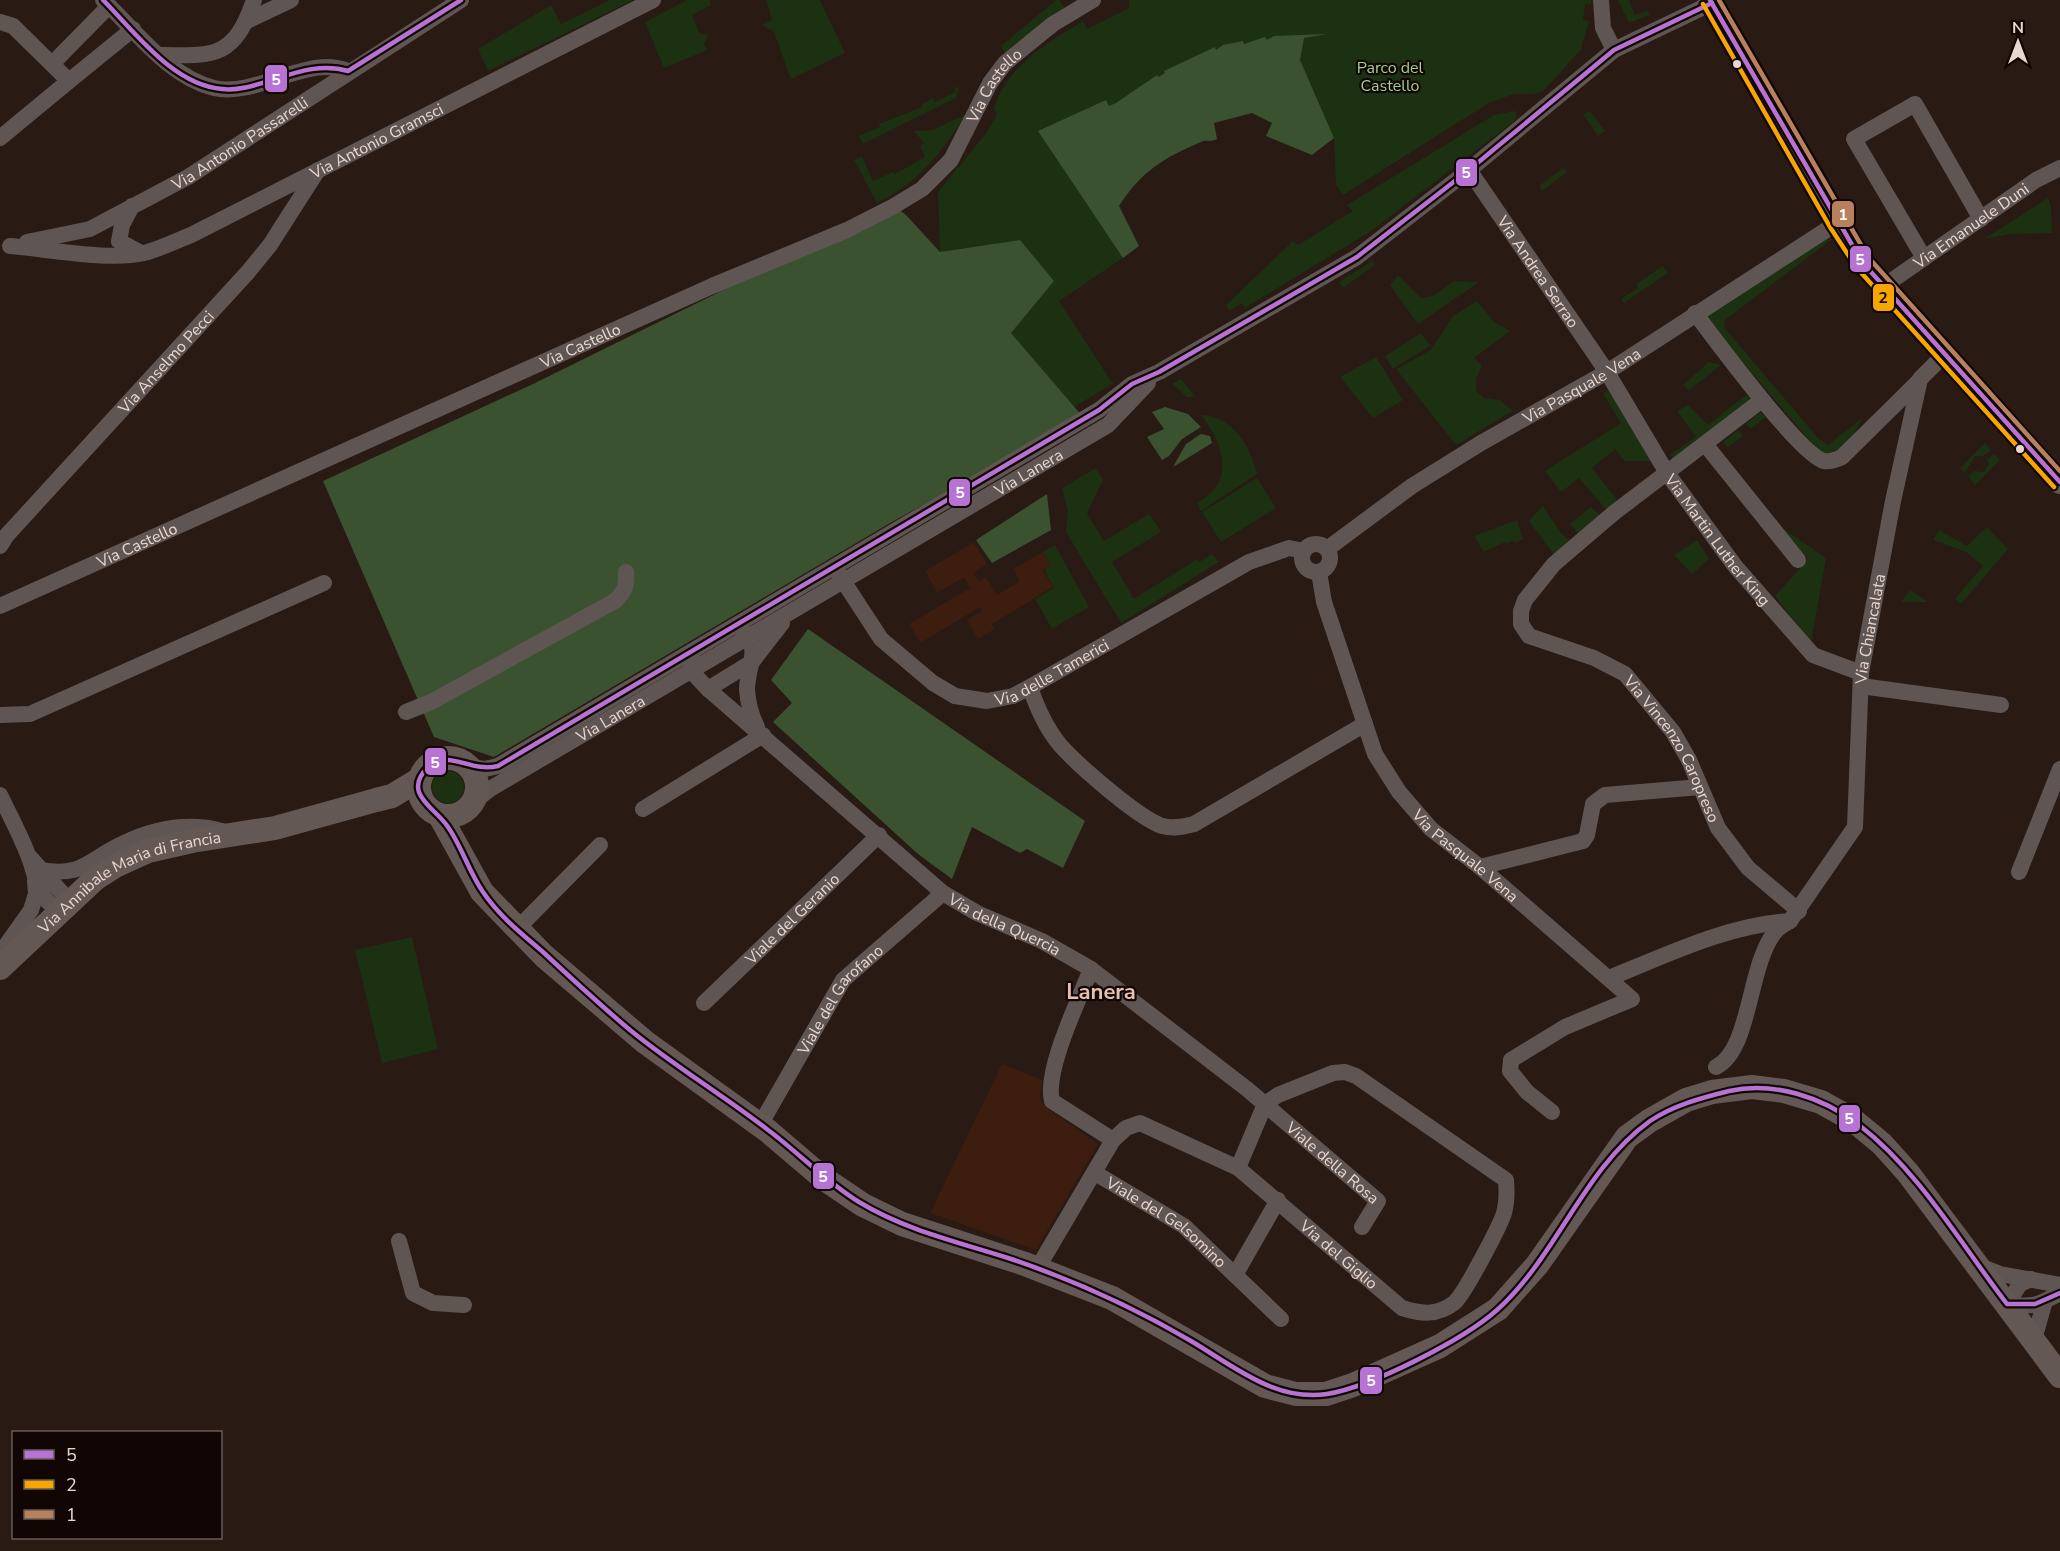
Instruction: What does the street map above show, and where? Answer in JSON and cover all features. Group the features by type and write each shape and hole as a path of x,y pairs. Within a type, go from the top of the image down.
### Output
{"main road":[{"path":"1711,2 1837,224 1862,262 1944,355 2058,475"},
{"path":"469,865 466,836 478,787 470,767 457,759 441,759 428,766 420,779 420,794 469,865 482,892 517,929 645,1042 760,1125 823,1178 863,1205 902,1224 1037,1269 1112,1298 1265,1386 1296,1394 1326,1394 1398,1366 1473,1327 1498,1309 1537,1264 1627,1137 1649,1120 1686,1100 1712,1092 1752,1087 1784,1090 1829,1106 1853,1120 1882,1144 1908,1173 1974,1264 2007,1304 2033,1343 2060,1376"},
{"name":"Via Annibale Maria di Francia","path":"0,968 95,879 148,851 275,828 392,796 420,779"},
{"path":"433,812 455,816 472,805"},
{"name":"Via Annibale Maria di Francia","path":"275,828 294,830 321,828 396,808 433,812"}],"street":[{"path":"160,55 201,56 216,52 232,43 247,21 254,0"},
{"path":"247,21 291,0"},
{"name":"Via Antonio Passarelli","path":"5,246 90,229 188,177 348,71 461,0"},
{"name":"Via Antonio Gramsci","path":"5,246 93,253 142,254 191,235 653,0"},
{"name":"Via Castello","path":"0,606 711,286 847,230 894,207 922,189 951,160 990,83 1005,63 1053,24 1093,0"},
{"path":"1601,0 1603,28 1614,50"},
{"name":"Via Lanera","path":"470,767 484,769 498,766 1099,411 1132,384 1159,372 1357,257 1469,170 1614,50 1711,2"},
{"path":"52,64 106,3 181,73 214,88 251,87 313,68 336,67 348,71"},
{"path":"0,22 13,26 69,81"},
{"path":"0,138 133,28"},
{"path":"1924,258 1854,139 1915,104 1981,219"},
{"name":"Via Emanuele Duni","path":"1884,286 2036,180 2060,168"},
{"name":"Via Anselmo Pecci","path":"0,546 7,535 248,272 270,245 319,170"},
{"name":"Via Andrea Serrao","path":"1469,170 1607,372"},
{"path":"119,241 122,225 132,207"},
{"name":"Via Pasquale Vena","path":"1319,572 1330,563 1327,549 1412,486 1481,443 1607,372 1695,313 1837,224"},
{"path":"93,253 90,229 142,254"},
{"path":"1695,313 1762,400 1807,448 1823,461 1834,461 1856,444 1944,355"},
{"name":"Via Lanera","path":"472,805 490,789 1108,425 1159,372"},
{"name":"Via Martin Luther King","path":"1607,372 1667,472 1735,566 1813,655 1861,680 2001,705"},
{"name":"Via Chiancalata","path":"1716,1067 1728,1061 1740,1037 1766,948 1775,931 1798,911 1855,827 1861,680 1893,501 1920,379"},
{"name":"Via Vincenzo Caropreso","path":"1762,400 1615,512 1554,564 1525,600 1521,611 1521,624 1529,636 1594,658 1625,674 1673,732 1689,760 1718,828 1748,868 1798,911"},
{"path":"1705,444 1798,560"},
{"path":"1304,551 1315,544 1327,549"},
{"name":"Via delle Tamerici","path":"834,567 881,639 933,682 955,696 987,701 1013,696 1030,687 1249,562 1289,549 1304,551"},
{"name":"Via Pasquale Vena","path":"1304,551 1302,560 1306,568 1319,572"},
{"path":"406,712 431,702 615,601 625,592 626,572"},
{"name":"Via Pasquale Vena","path":"1319,572 1324,602 1375,754 1399,792 1431,829 1480,867 1632,999 1565,1027 1511,1060 1510,1071 1527,1092 1552,1112"},
{"path":"0,715 30,714 324,583"},
{"name":"Via Lanera","path":"708,689 752,662 791,612"},
{"path":"642,809 760,733 749,709 747,687 752,662 752,644 736,625"},
{"path":"691,652 692,672"},
{"name":"Via della Quercia","path":"692,672 708,689 944,893 977,913 1041,941 1091,969 1265,1104"},
{"path":"1030,687 1039,712 1060,744 1106,789 1161,825 1178,828 1194,824 1365,724"},
{"path":"2019,872 2060,769"},
{"path":"1480,867 1582,841 1587,836 1593,804 1605,795 1700,787"},
{"path":"0,795 50,904 56,908 64,908"},
{"path":"38,875 71,873 122,844 159,830 188,827 209,828 232,834"},
{"name":"Viale del Geranio","path":"704,1003 879,835"},
{"path":"517,929 600,845"},
{"path":"0,954 31,910 38,875"},
{"name":"Viale del Garofano","path":"760,1125 843,980 944,893"},
{"path":"1609,978 1714,937 1773,922 1798,911"},
{"path":"1037,1269 1053,1238 1095,1173 1113,1140 1052,1101 1049,1090 1055,1063 1091,969"},
{"name":"Via del Giglio","path":"1113,1140 1126,1128 1140,1123 1238,1168 1402,1308 1424,1315 1439,1311 1456,1302 1503,1215 1507,1199 1506,1180 1356,1076 1345,1072 1333,1073 1278,1095 1265,1104"},
{"path":"1238,1168 1265,1104"},
{"name":"Viale della Rosa","path":"1265,1104 1378,1201 1362,1227"},
{"name":"Viale del Gelsomino","path":"1095,1173 1184,1226 1281,1319"},
{"name":"Viale del Gelsomino","path":"1235,1275 1278,1200"},
{"path":"399,1241 412,1293 433,1303 464,1305"},
{"path":"1974,1264 2000,1274 2060,1285"},
{"path":"2031,1280 2020,1284 2007,1304 2026,1307 2044,1304 2060,1293"},
{"path":"2033,1343 2044,1304"}],"shaded area":[{"path":"974,542 987,564 974,573 979,581 986,577 997,595 1020,581 1013,569 1043,552 1051,565 1043,570 1053,587 992,624 995,629 978,639 967,620 982,611 980,607 920,643 909,624 970,588 964,577 937,593 925,571"},
{"path":"1002,1064 1042,1080 1040,1100 1051,1111 1098,1144 1036,1250 930,1213"}],"green space":[{"path":"610,0 633,0 488,71 478,49 551,5 561,24"},
{"path":"687,0 710,0 711,5 692,15 700,34 707,34 708,37 704,43 707,50 664,68 645,22"},
{"path":"766,0 820,0 845,53 791,79 774,32 762,25 772,20"},
{"path":"1056,0 1059,0 1065,8 1006,54 1001,46"},
{"name":"Parco del Castello","path":"1129,0 1591,0 1591,4 1585,4 1583,20 1589,21 1581,50 1543,91 1533,94 1514,94 1489,103 1343,195 1336,185 1334,138 1300,60 1105,133 1123,258 1059,301 1113,384 1074,407 1011,333 1020,240 940,252 938,192 987,132 997,114 994,108 1000,93 1018,68 1042,47 1083,21 1087,29 1129,8"},
{"path":"1618,0 1629,0 1635,15 1647,11 1650,15 1629,23"},
{"path":"1327,34 1304,38 1300,60 1334,138 1312,155 1266,136 1272,123 1252,113 1214,123 1217,139 1203,141 1164,160 1145,175 1127,194 1119,206 1139,246 1123,258 1038,131 1106,100 1109,106 1116,103 1157,75 1159,77 1165,73 1164,71 1215,47 1216,50 1223,45 1243,41 1244,44 1265,37 1267,40 1274,36"},
{"path":"959,87 956,98 863,144 859,136 880,127 879,124 922,107 922,104 933,98 935,102 955,92 954,88"},
{"path":"1515,111 1517,117 1513,122 1371,231 1245,308 1242,303 1229,311 1226,305 1293,241 1298,245 1353,211 1347,205 1494,115"},
{"path":"1590,111 1605,131 1598,136 1583,114"},
{"path":"966,114 929,165 906,185 877,203 854,160 862,156 873,181 893,172 895,174 925,157 920,146 924,143 914,131 932,130"},
{"path":"1563,168 1567,172 1542,191 1539,186"},
{"path":"2048,198 2051,206 2052,233 2010,234 1984,239"},
{"path":"894,206 906,215 940,252 1020,240 1054,281 1011,333 1083,417 890,523 494,757 434,737 323,481 533,384"},
{"path":"1827,235 1831,240 1725,320 1724,327 1818,438 1828,445 1862,418 1847,448 1829,454 1818,451 1704,316"},
{"path":"1372,261 1375,265 1343,288 1339,282"},
{"path":"1663,266 1668,273 1624,303 1621,299 1638,288 1636,284"},
{"path":"1398,275 1421,298 1433,296 1454,281 1479,282 1418,324 1390,285"},
{"path":"1477,301 1494,322 1510,331 1474,358 1482,366 1476,379 1476,391 1484,398 1500,400 1513,411 1456,445 1396,369 1431,350 1453,316"},
{"path":"1421,333 1430,346 1393,369 1385,356"},
{"path":"1376,357 1403,400 1373,418 1340,377"},
{"path":"1709,362 1721,365 1689,390 1683,385"},
{"path":"1181,379 1196,397 1187,397 1172,384"},
{"path":"1615,386 1660,461 1624,461 1615,449 1592,468 1618,501 1611,515 1579,478 1561,492 1545,471 1621,423 1603,394"},
{"path":"1746,395 1757,404 1678,465 1670,455 1696,437 1677,411 1688,405 1708,425"},
{"path":"1165,407 1188,414 1201,427 1182,439 1169,456 1162,460 1147,437 1164,429 1152,412"},
{"path":"1760,412 1766,417 1751,429 1746,424"},
{"path":"1201,415 1222,420 1238,434 1250,453 1257,474 1201,511 1197,503 1217,484 1222,462 1216,438"},
{"path":"1738,430 1743,436 1728,447 1723,442"},
{"path":"1201,434 1210,436 1212,443 1173,467 1186,444"},
{"path":"1985,443 1991,450 1983,456 1975,456 1965,473 1960,468"},
{"path":"1994,454 2000,460 1975,485 1968,476 1974,471 1984,472 1989,464 1987,460"},
{"path":"1096,468 1103,480 1087,513 1104,541 1149,514 1161,532 1112,562 1134,599 1197,559 1199,562 1212,554 1219,562 1121,623 1066,532 1068,512 1062,488"},
{"path":"1257,478 1276,508 1221,542 1202,512"},
{"path":"1047,494 1051,530 992,563 976,540"},
{"path":"1543,506 1560,532 1575,546 1558,560 1529,521"},
{"path":"1591,507 1605,520 1583,539 1570,524"},
{"path":"1517,520 1523,539 1515,543 1514,541 1506,544 1505,542 1484,552 1474,536"},
{"path":"1781,527 1826,558 1811,643 1775,596 1808,559"},
{"path":"1987,527 2008,549 1961,604 1955,599 1983,566 1966,552 1933,540 1939,530 1967,546"},
{"path":"1697,540 1709,559 1692,574 1674,555"},
{"path":"1055,545 1089,607 1052,629 1035,599 1054,588 1044,570 1051,565 1043,552"},
{"path":"1910,590 1928,602 1901,602"},
{"path":"808,629 1085,821 1063,868 1027,849 1020,853 972,827 952,879 918,854 773,722 792,703 771,680"},
{"path":"448,771 459,776 464,787 459,798 448,803 437,798 432,787 437,776"},
{"path":"412,937 438,1049 382,1063 355,950"}],"transit line":[{"name":"5","path":"103,0 171,68 187,78 222,89 247,87 319,68 348,71 461,0"},
{"name":"5","path":"1710,0 1862,262 2060,482"},
{"name":"1","path":"1719,0 1868,257 2060,471"},
{"name":"5","path":"1712,3 1614,50 1469,170 1357,257 1159,372 1132,384 1099,410 498,766 478,766 451,760 435,762 421,777 418,785 419,793 448,827 483,892 511,924 630,1030 768,1130 847,1194 877,1212 913,1228 1032,1266 1101,1295 1147,1317 1255,1380 1272,1387 1308,1395 1346,1390 1416,1361 1462,1335 1497,1310 1518,1288 1537,1264 1588,1187 1627,1141 1650,1121 1678,1106 1746,1088 1780,1090 1814,1099 1830,1106 1859,1125 1881,1144 1920,1186 2007,1304 2035,1304 2060,1293"},
{"name":"2","path":"1703,4 1830,227 1856,267 2054,487"}],"district":[{"name":"Lanera","path":"1101,991"}]}
